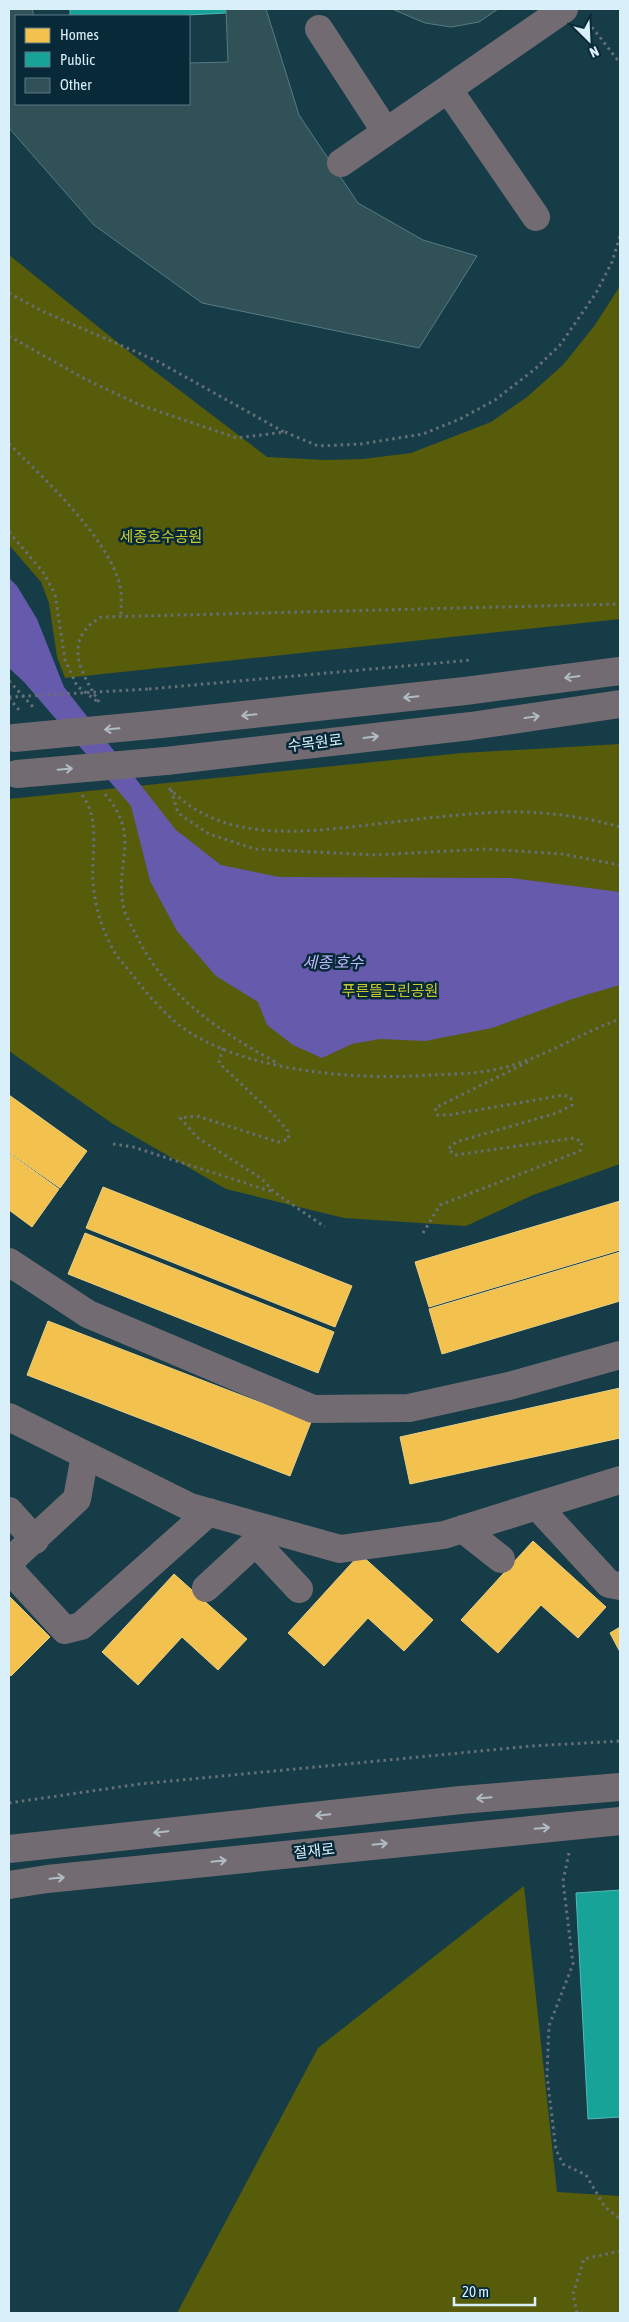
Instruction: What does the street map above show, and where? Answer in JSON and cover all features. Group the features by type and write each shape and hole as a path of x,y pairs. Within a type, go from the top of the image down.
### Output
{"street":[{"path":"340,163 448,88 574,13"},
{"path":"320,29 386,132"},
{"path":"448,88 536,216"},
{"path":"16,731 161,724 465,691 620,671"},
{"name":"수목원로","path":"13,774 166,760 471,726 620,704"},
{"path":"9,1262 88,1314 313,1409 409,1408 510,1386 620,1355"},
{"path":"9,1417 190,1507 209,1512 263,1536 340,1549 444,1535 620,1480"},
{"path":"9,1562 78,1499 85,1455"},
{"path":"536,1506 609,1584 620,1586"},
{"path":"9,1511 35,1540"},
{"path":"9,1569 65,1630 81,1626 209,1512"},
{"path":"463,1529 501,1560"},
{"path":"206,1588 263,1536"},
{"path":"263,1536 299,1589"},
{"path":"9,1849 462,1800 620,1787"},
{"name":"절재로","path":"9,1885 47,1879 620,1821"}],"path":[{"path":"574,13 620,63"},
{"path":"9,293 42,311 157,361 285,432 318,446 361,444 423,434 460,419 496,400 535,369 560,345 596,293 612,262 620,236"},
{"path":"9,336 85,379 149,408 237,438 285,432"},
{"path":"9,444 75,512 108,557 120,585 122,616"},
{"path":"9,532 43,572 55,594 65,660 77,686 100,703"},
{"path":"16,731 9,697 149,689 475,660"},
{"path":"9,682 37,711"},
{"path":"171,790 178,813 209,834 255,849 375,855 486,849 562,854 620,865"},
{"path":"105,793 117,808 126,831 122,879 124,910 148,957 166,982 224,1033 283,1066"},
{"path":"82,794 87,802 95,833 93,883 100,921 115,953 145,991 174,1021 200,1037 223,1048 263,1062 304,1071 351,1076 407,1077 500,1069 541,1055"},
{"path":"423,1233 440,1205 580,1151 582,1142 574,1138 455,1155 448,1149 456,1142 557,1113 572,1105 571,1098 564,1095 449,1115 437,1115 435,1108 541,1055 620,1019"},
{"path":"223,1048 219,1063 274,1115 288,1131 289,1139 278,1142 197,1116 180,1118 198,1138 262,1179 274,1192 325,1227"},
{"path":"113,1144 133,1146 274,1192"},
{"path":"9,1803 140,1784 532,1746 620,1741"},
{"path":"573,1826 563,1881 573,1964 549,2026 547,2076 556,2150 563,2164 586,2175 605,2208 620,2219"},
{"path":"577,2313 573,2294 584,2259 620,2251"}],"green space":[{"name":"세종호수공원","path":"9,255 132,354 267,457 326,460 363,459 411,453 491,422 527,397 563,365 595,325 620,286 620,619 65,678 57,657 49,603 41,582 9,545"},
{"name":"푸른뜰근린공원","path":"620,744 620,1164 533,1195 466,1226 344,1218 226,1189 113,1124 9,1051 9,799 462,753"},
{"path":"524,1886 557,2192 620,2196 620,2313 177,2313 318,2048"}],"water":[{"name":"세종 호수","path":"9,578 17,586 37,619 64,687 176,830 221,865 279,877 511,878 620,892 620,985 572,999 492,1028 425,1041 380,1039 352,1044 322,1058 293,1045 267,1025 258,1002 216,976 177,931 150,881 131,806 24,682 9,668"}],"building: Homes":[{"path":"9,1095 87,1151 60,1188 9,1152"},
{"path":"9,1153 59,1189 32,1227 9,1210"},
{"path":"103,1187 352,1286 335,1327 86,1228"},
{"path":"620,1201 620,1250 429,1307 415,1262"},
{"path":"85,1233 334,1332 318,1373 68,1274"},
{"path":"620,1252 620,1301 442,1354 429,1309"},
{"path":"48,1321 311,1422 290,1476 27,1375"},
{"path":"620,1388 620,1438 410,1484 400,1437"},
{"path":"533,1541 606,1607 578,1638 541,1605 498,1653 461,1620"},
{"path":"360,1554 433,1620 404,1651 368,1618 324,1666 288,1633"},
{"path":"174,1574 247,1639 218,1670 182,1637 138,1685 102,1652"},
{"path":"9,1596 50,1637 11,1676 9,1674"},
{"path":"620,1627 620,1652 610,1633"}],"building: Public":[{"path":"70,9 226,9 226,13 187,15 70,15"},
{"path":"620,1890 620,2117 588,2119 576,1893"}],"building: Other":[{"path":"9,9 32,9 34,15 15,15 15,105 190,105 190,63 228,62 226,9 266,9 299,115 358,203 423,240 477,256 419,348 202,303 94,225 9,128"},
{"path":"392,9 498,9 479,22 451,27 425,23"}]}
